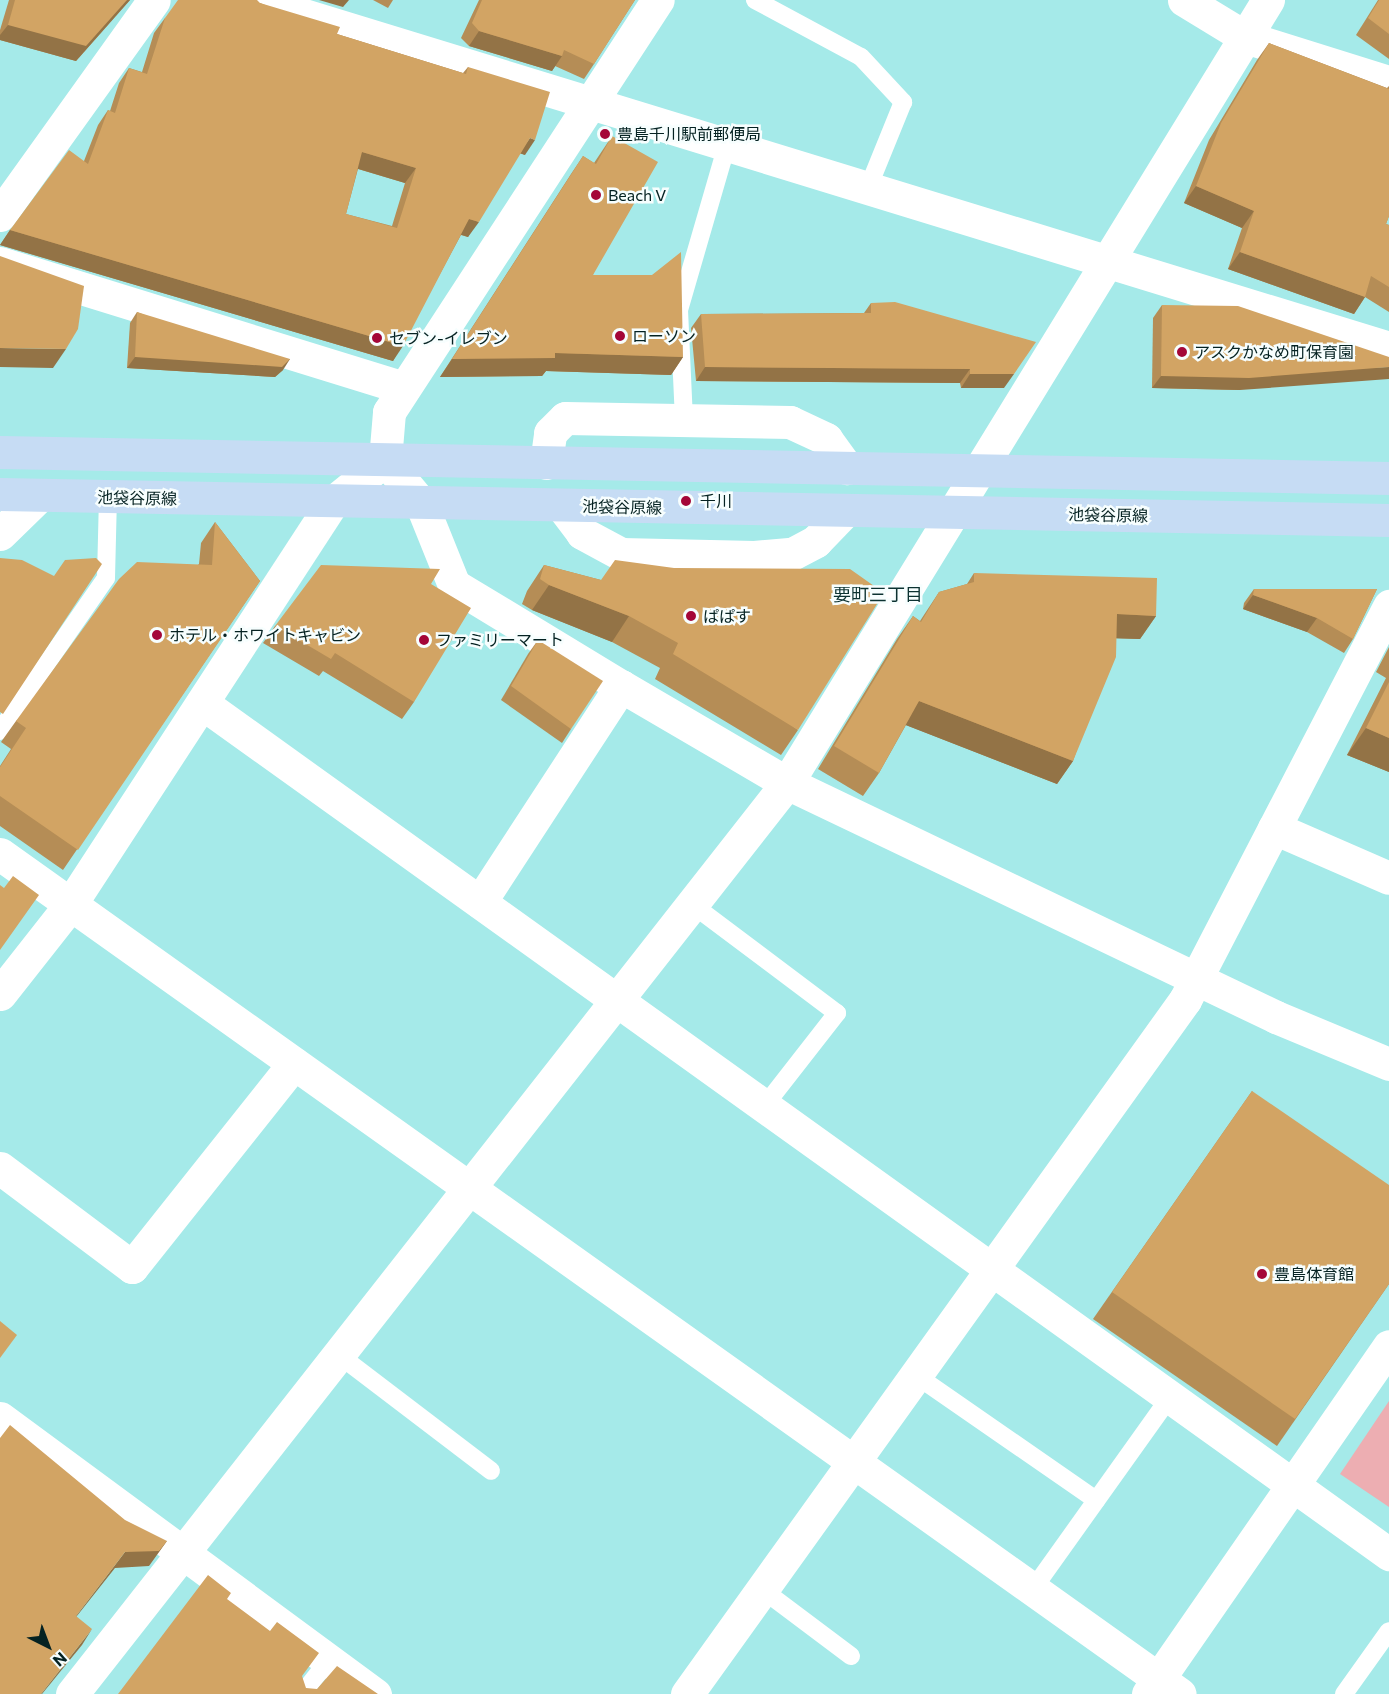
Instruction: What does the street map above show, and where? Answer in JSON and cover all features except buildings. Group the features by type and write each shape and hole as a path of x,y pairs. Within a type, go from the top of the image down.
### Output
{"main road":[{"path":"0,452 1389,478"},
{"name":"池袋谷原線","path":"0,494 1389,520"}],"street":[{"path":"0,215 154,0"},
{"path":"255,0 868,188 1109,259 1389,348"},
{"path":"658,0 389,412 385,460 421,503 454,585 787,783 1197,978 1389,1064"},
{"path":"1184,0 1245,37 1389,82"},
{"path":"72,1694 181,1552 472,1188 787,783 1268,0"},
{"path":"0,263 404,388"},
{"path":"546,463 550,433 565,418 790,422 826,439 847,468"},
{"path":"0,994 70,905 333,502 385,460"},
{"path":"0,534 40,495"},
{"path":"562,506 582,533 600,548 621,554 754,557 792,554 816,541 846,510"},
{"path":"687,1694 917,1376 1197,978 1389,606"},
{"path":"480,902 621,686"},
{"path":"202,704 619,1000 1291,1487 1389,1554"},
{"path":"1274,828 1389,878"},
{"path":"0,854 856,1461 1033,1589 1162,1689 1291,1487 1389,1346"},
{"path":"0,1168 132,1267 294,1063"},
{"path":"0,1418 375,1694"}],"lane":[{"path":"755,0 861,57 903,102 868,188"},
{"path":"684,420 679,310 727,145"},
{"path":"0,731 106,578 108,497"},
{"path":"693,905 837,1013 765,1105"},
{"path":"339,1355 491,1471"},
{"path":"917,1376 1096,1500"},
{"path":"1033,1589 1169,1398"},
{"path":"763,1590 851,1656"},
{"path":"1344,1694 1389,1631"},
{"path":"302,1694 328,1661"}],"shaded area":[{"path":"1389,1401 1389,1507 1340,1474"}],"place":[{"name":"豊島千川駅前郵便局","path":"605,134"},
{"name":"Beach V","path":"596,195"},
{"name":"ローソン","path":"620,336"},
{"name":"セブン-イレブン","path":"377,338"},
{"name":"アスクかなめ町保育園","path":"1182,352"},
{"name":"千川","path":"686,501"},
{"name":"ぱぱす","path":"691,616"},
{"name":"ホテル・ホワイトキャビン","path":"157,635"},
{"name":"ファミリーマート","path":"424,640"},
{"name":"豊島体育館","path":"1262,1274"}],"district":[{"name":"要町三丁目","path":"878,594"}]}
